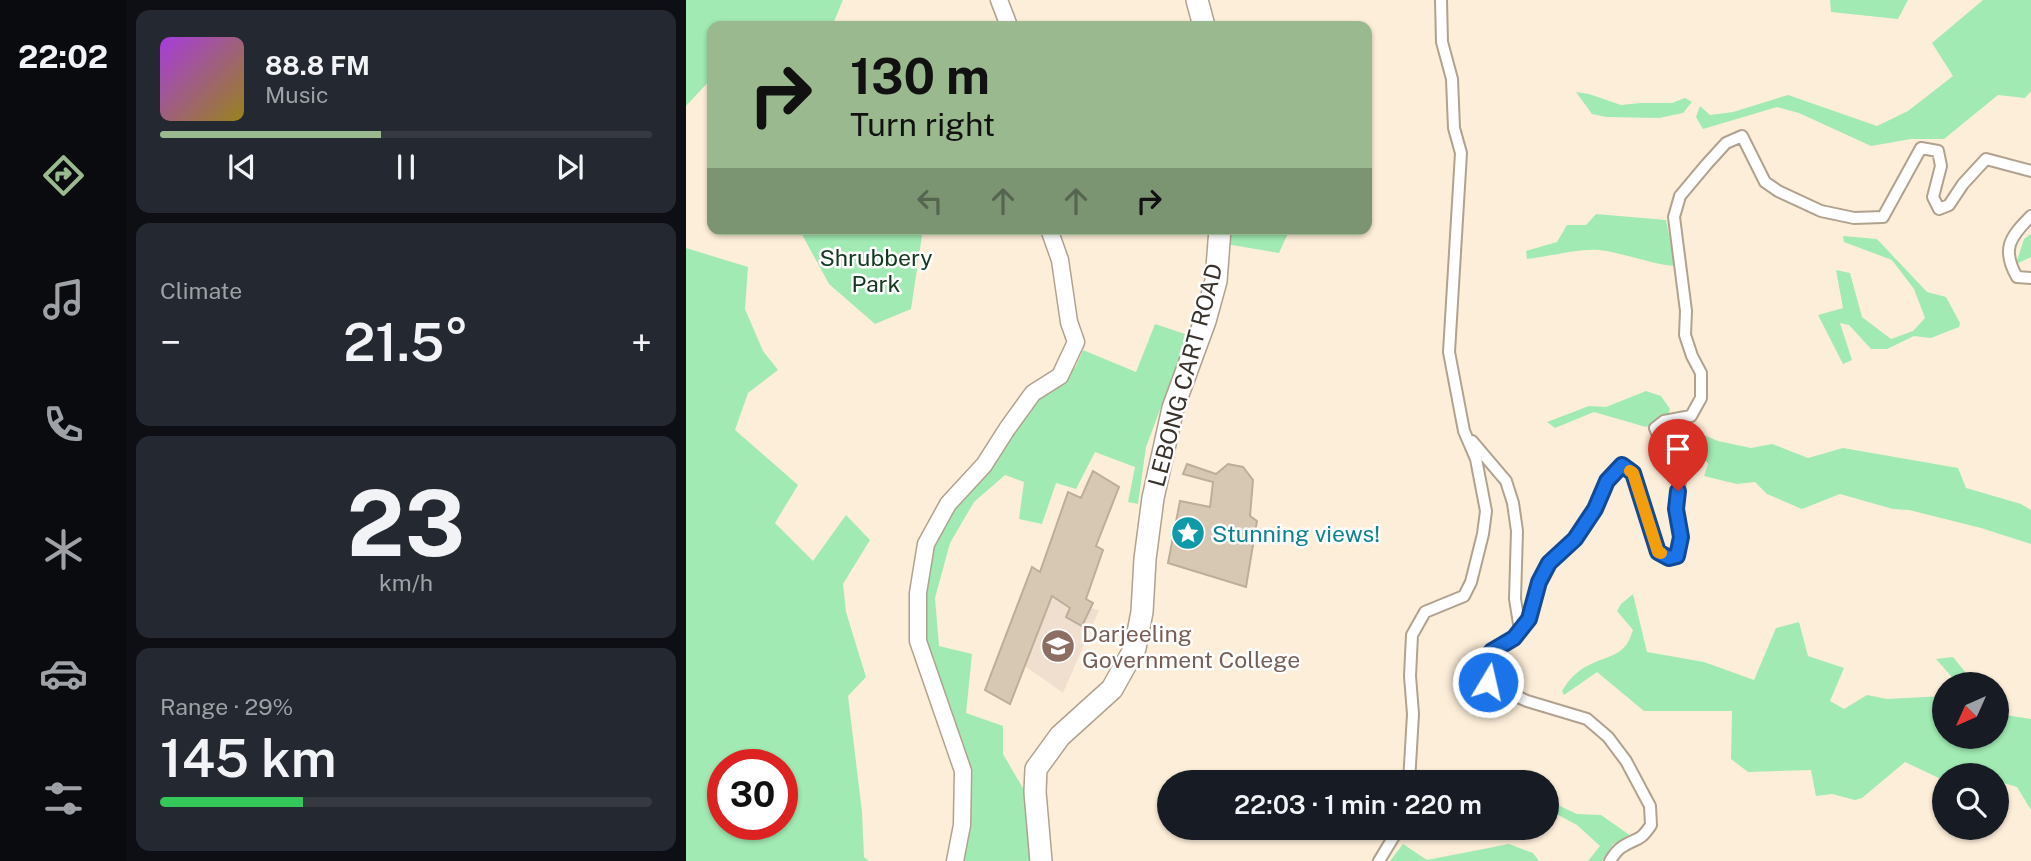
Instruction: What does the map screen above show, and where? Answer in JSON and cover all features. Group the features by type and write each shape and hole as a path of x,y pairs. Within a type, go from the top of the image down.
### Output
{"highway":[{"path":"1198,0 1202,21"},
{"name":"LEBONG CART ROAD","path":"1041,861 1035,792 1037,769 1060,736 1112,689 1135,648 1142,612 1145,559 1153,498 1173,408 1205,321 1216,281 1220,235"}],"main road":[{"path":"999,0 1007,21"},
{"path":"955,861 962,825 963,771 918,641 918,593 926,544 948,504 984,465 1033,393 1060,376 1076,342 1069,321 1060,260 1051,235"}],"street":[{"path":"1410,770 1413,714 1410,676 1412,635 1425,612 1464,596 1471,582 1486,511 1476,459 1464,431 1449,352 1461,153 1454,128 1452,79 1441,42 1441,0"},
{"path":"1610,861 1620,848 1636,841 1651,825 1650,806 1626,761 1608,737 1587,719 1527,701 1488,682 1484,673 1486,659 1492,651 1514,638 1529,619 1539,582 1549,563 1575,539 1595,509 1607,481 1622,465 1633,473 1658,552 1669,558 1677,556 1681,537 1676,509 1681,473 1662,446 1655,428 1664,421 1691,416 1700,398 1701,373 1685,335 1686,311 1674,217 1680,196 1726,143 1742,136 1765,182 1821,211 1854,218 1883,217 1921,148 1937,151 1941,166 1933,197 1939,209 1949,205 1963,184 1986,159 2031,172"},
{"path":"2031,216 2014,233 2008,251 2010,264 2017,277 2031,278"},
{"path":"1464,431 1506,481 1513,503 1517,531 1515,599 1520,630"},
{"path":"1379,861 1392,840"}],"shaded area":[{"name":"Darjeeling Government College","path":"1052,596 1070,608 1066,617 1091,608 1099,610 1063,693 1025,666"}],"green space":[{"path":"686,0 843,0 834,21 707,21 707,83 686,106"},
{"path":"1830,0 1908,0 1898,19 1831,12"},
{"path":"1983,0 2031,0 2031,91 2025,98 1998,95 1944,139 1911,139 1871,146 1799,113 1777,107 1703,129 1696,117 1700,106 1710,115 1733,112 1788,95 1877,126 1908,111 1953,76 1932,43"},
{"path":"1576,92 1621,105 1672,103 1685,98 1692,102 1683,113 1659,118 1606,117 1592,114"},
{"path":"1596,214 1666,220 1675,266 1599,250 1573,251 1527,259 1526,251 1557,242 1567,225 1586,225"},
{"path":"2031,234 2031,257 2016,264 2024,239"},
{"name":"Shrubbery Park","path":"802,235 922,235 911,309 875,324 829,284"},
{"path":"1227,235 1287,235 1279,253 1226,244"},
{"path":"1843,236 1877,239 1927,292 1946,297 1960,323 1959,327 1931,338 1914,336 1887,349 1871,349 1849,325 1840,323 1852,360 1843,364 1818,315 1843,308 1836,270 1850,273 1862,317 1891,339 1913,331 1925,318 1914,289 1892,260 1844,242"},
{"path":"686,248 748,267 745,309 763,351 778,370 748,393 735,430 798,485 775,523 813,561 846,515 870,540 843,584 846,612 866,677 848,696 862,812 864,857 869,861 686,861"},
{"path":"1155,324 1188,335 1146,447 1138,504 1128,502 1135,467 1095,452 1076,489 1056,483 1042,524 1019,519 1024,482 1005,475 974,502 950,543 935,598 939,646 972,654 966,713 1003,726 1003,754 1024,790 1032,861 960,861 967,819 923,642 924,588 933,544 953,505 1039,396 1062,384 1076,366 1083,350 1136,372"},
{"path":"1646,391 1661,396 1670,409 1667,418 1646,427 1594,412 1555,428 1547,422 1589,406 1606,407"},
{"path":"1674,428 1692,430 1718,441 1751,448 1772,444 1808,458 1843,448 1958,468 1966,488 2021,504 2031,510 2031,544 1981,528 1909,510 1893,509 1840,494 1802,509 1767,494 1755,482 1737,484 1704,476 1708,464 1701,452 1667,440 1664,432"},
{"path":"1633,594 1647,652 1704,662 1754,680 1776,628 1799,622 1808,656 1844,668 1830,701 1844,709 1867,695 1887,699 1932,697 1932,749 2009,749 2009,716 2031,719 2031,810 2017,787 2009,785 2009,763 1932,763 1932,775 1905,762 1862,798 1855,800 1832,794 1816,796 1811,770 1748,772 1731,759 1732,711 1644,711 1597,672 1564,695 1562,691 1578,672 1622,650 1630,639 1633,630 1617,611"},
{"path":"1953,657 1965,672 1947,672 1936,659"},
{"path":"1559,806 1577,814 1601,815 1631,836 1613,844 1602,861 1588,861 1600,846 1577,825 1559,815"},
{"path":"1403,844 1427,860 1509,844 1533,853 1539,861 1390,861"}],"building":[{"path":"1187,464 1216,474 1228,464 1243,467 1253,480 1250,516 1257,521 1246,587 1168,563 1180,501 1210,507 1213,482 1183,474"},
{"name":"Darjeeling Government College","path":"1093,471 1119,487 1096,546 1103,550 1086,599 1093,603 1082,626 1066,617 1070,608 1052,596 1010,704 985,690 1032,567 1040,572 1068,492 1081,498"}],"slow traffic":[{"path":"1630,471 1633,473 1658,552 1661,553"}],"place":[{"name":"Stunning views!","path":"1188,533"},
{"name":"Darjeeling Government College","path":"1058,646"}],"route":[{"path":"1488,682 1484,673 1486,659 1492,651 1514,638 1529,619 1539,582 1549,563 1575,539 1595,509 1607,481 1622,465 1633,473 1658,552 1669,558 1677,556 1681,537 1676,509 1678,491"}]}
